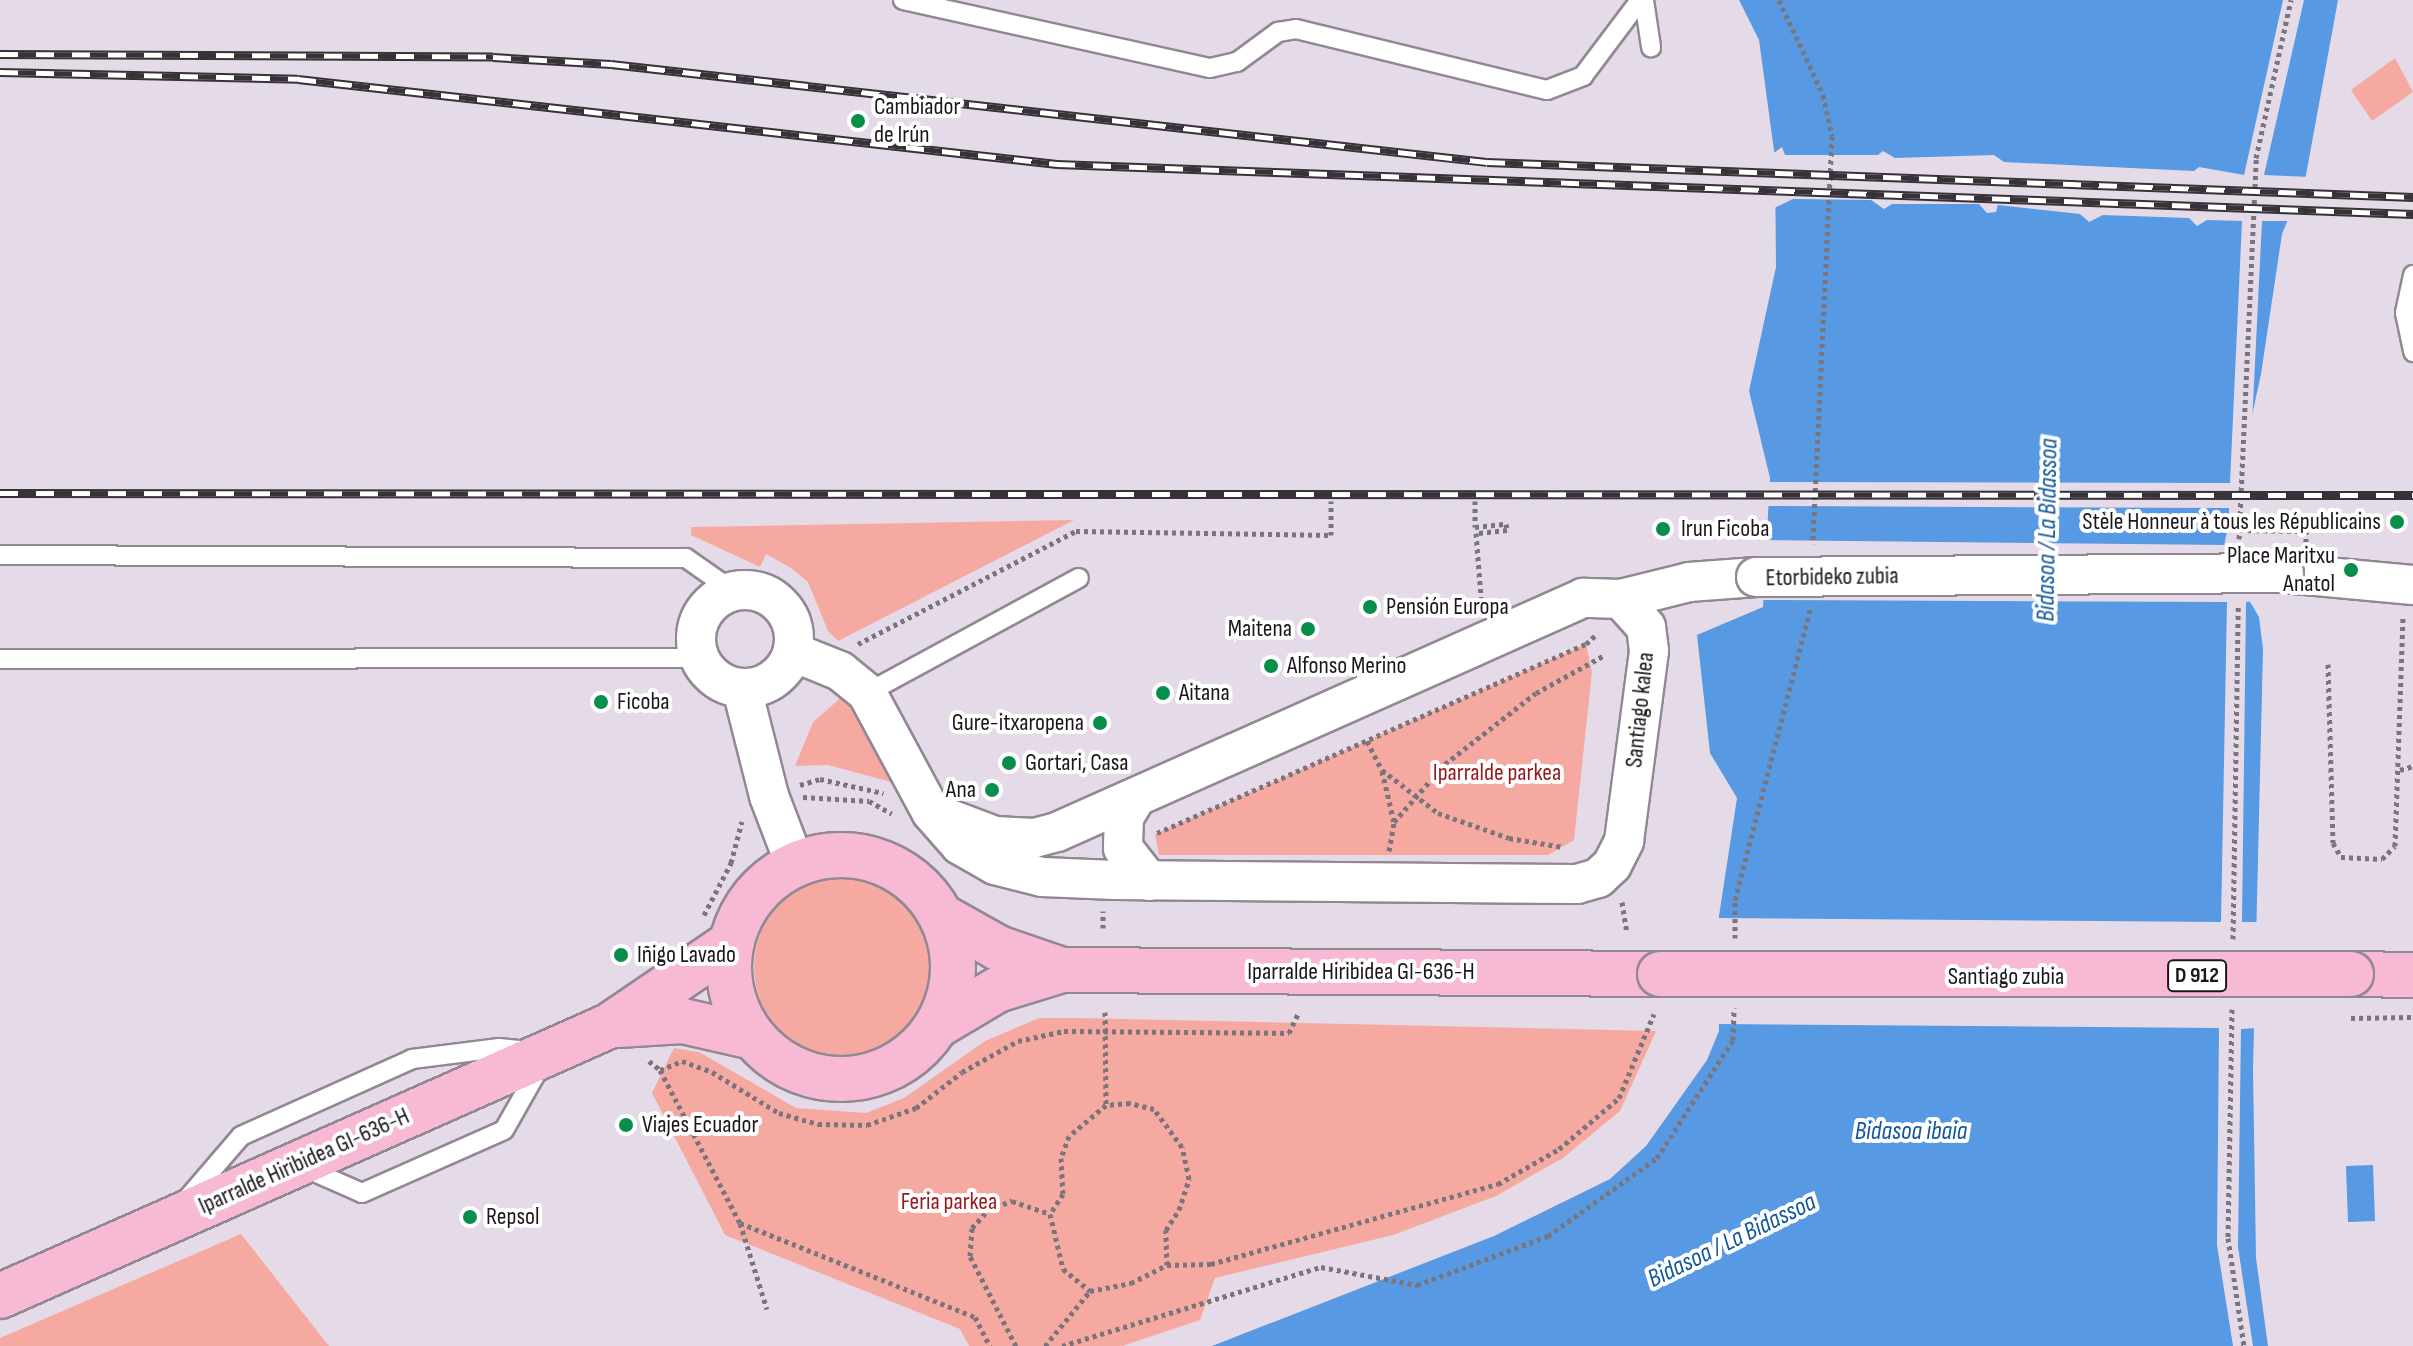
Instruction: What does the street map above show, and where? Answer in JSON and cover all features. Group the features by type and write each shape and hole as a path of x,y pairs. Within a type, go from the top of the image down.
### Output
{"main road":[{"name":"Iparralde Hiribidea GI-636-H","path":"0,1296 609,1026 754,896 795,864 851,855 878,861 925,892 941,916 953,971 938,1025"},
{"name":"Iparralde Hiribidea GI-636-H","path":"941,916 998,948 1062,970 1657,994"},
{"name":"Iparralde Hiribidea GI-636-H","path":"716,933 732,992 753,1037"},
{"name":"Iparralde Hiribidea GI-636-H","path":"609,1026 683,1021 753,1037 796,1070 849,1079 900,1063 938,1025 997,990 1062,970"},
{"name":"Santiago zubia","path":"1657,994 2043,978 2413,975"}],"street":[{"name":"Etorbideko zubia","path":"1629,605 1689,582 1756,577 2046,575 2293,558 2413,585"},
{"path":"733,591 767,594 781,605 795,635 793,652 774,680 742,689 716,680 699,658 698,625 717,598 733,591"},
{"path":"913,814 995,836 1034,838 1135,799 1583,598 1629,605"},
{"name":"Santiago kalea","path":"1149,881 1577,884 1598,878 1612,865 1624,841 1649,651 1646,627 1629,605"},
{"path":"793,652 840,671 867,693 913,814 960,845 995,865 1042,877 1149,881"},
{"path":"742,689 784,798 795,864"},
{"path":"1135,799 1124,817 1122,835 1128,858 1149,881"}],"lane":[{"path":"903,0 1210,68 1237,62 1278,32 1296,29 1547,90 1583,76 1642,0"},
{"path":"1642,0 1651,47"},
{"path":"2413,275 2405,313 2413,352"},
{"path":"0,555 686,558 733,591"},
{"path":"867,693 1079,578"},
{"path":"0,659 699,658"},
{"path":"169,1220 241,1136 412,1059 499,1048 547,1054"}],"path":[{"path":"1779,0 1823,95 1832,136 1813,556"},
{"path":"2239,555 2256,158 2291,0"},
{"path":"1475,501 1475,527 1506,524 1507,530 1476,533 1482,610"},
{"path":"2239,530 2306,531 2293,558"},
{"path":"2232,952 2238,603"},
{"path":"1735,947 1735,900 1810,604"},
{"path":"1122,835 1155,834 1586,644 1629,605"},
{"path":"2328,664 2333,843 2341,857 2382,859 2395,846 2403,625"},
{"path":"1394,822 1445,764 1536,693 1603,656"},
{"path":"1361,727 1382,770 1394,822 1388,860"},
{"path":"2400,770 2413,766"},
{"path":"1382,770 1414,799 1509,838 1580,850"},
{"path":"716,933 742,820 820,779 897,796"},
{"path":"784,798 811,794 869,801 913,814"},
{"path":"1620,889 1627,933"},
{"path":"1062,1346 1321,1267 1417,1285 1548,1236 1657,1158 1733,1040 1734,993"},
{"path":"1045,1346 1090,1291 1131,1283 1167,1265 1211,1264 1498,1184 1559,1149 1619,1098 1657,994"},
{"path":"2232,1000 2228,1238 2244,1346"},
{"path":"1105,1012 1106,1105"},
{"path":"767,1309 740,1223 660,1070 682,1061 712,1072 779,1113 818,1124 867,1125 916,1108 962,1072 1018,1041 1064,1031 1289,1033 1298,1014"},
{"path":"2351,1018 2413,1017"},
{"path":"1090,1291 1063,1269 1050,1214 1063,1194 1061,1158 1069,1136 1106,1105 1130,1103 1154,1109 1182,1147 1189,1179 1166,1230 1167,1265"},
{"path":"1016,1346 970,1256 972,1228 988,1210 1012,1201 1050,1214"},
{"path":"740,1223 975,1317 990,1346"}],"green space":[{"path":"2395,58 2413,92 2372,121 2351,90"},
{"path":"1074,520 838,641 828,631 808,582 791,568 766,554 760,567 691,535 691,527"},
{"name":"Iparralde parkea","path":"1586,644 1592,672 1574,840 1548,855 1159,855 1155,834"},
{"path":"844,695 895,783 828,765 795,766 813,722"},
{"path":"843,878 877,885 906,904 925,933 932,967 925,1001 906,1030 877,1049 843,1056 809,1049 780,1030 761,1001 754,967 761,933 780,904 809,885"},
{"name":"Feria parkea","path":"1039,1018 1656,1031 1620,1111 1563,1158 1496,1196 1393,1235 1215,1278 1200,1320 1122,1346 969,1346 960,1329 725,1235 652,1093 674,1048 699,1052 796,1108 866,1113 904,1098 985,1041"},
{"path":"241,1234 329,1346 0,1346 0,1338"}],"water":[{"path":"1739,0 2338,0 2306,175 2282,234 2261,374 2222,555 2259,617 2263,649 2253,1069 2256,1258 2268,1346 1212,1346 1494,1236 1610,1179 1646,1146 1707,1060 1719,1031 1719,916 1737,798 1710,753 1697,635 1763,607 1770,478 1749,391 1776,267 1775,158 1759,40"},
{"path":"2373,1165 2375,1221 2348,1222 2346,1166"}],"pier":[{"path":"2283,0 2304,0 2264,175 2310,177 2292,221 2262,221 2252,424 2229,535 2229,508 1767,506 1767,482 2230,483 2242,221 2207,220 2197,226 2189,218 2103,215 2089,222 2080,214 1998,205 1996,212 1987,213 1979,204 1892,204 1884,209 1871,200 1793,199 1772,209 1771,155 1782,147 1785,155 1878,155 1883,151 1895,158 1994,155 2004,162 2194,171 2199,167 2244,175"},
{"path":"1764,540 2228,545 2226,555 2254,601 2246,602 2242,922 2258,922 2257,1028 2241,1029 2238,1247 2253,1346 2233,1346 2217,1245 2219,1028 1715,1024 1715,918 2221,922 2227,602 1759,600 1759,552"}],"railway":[{"path":"0,54 493,57 611,64 1487,162 2413,197"},
{"path":"0,72 298,79 1057,164 2413,214"},
{"path":"0,493 2413,495"}],"place":[{"name":"Cambiador de Irún","path":"858,121"},
{"name":"Stèle Honneur à tous les Républicains","path":"2397,522"},
{"name":"Irun Ficoba","path":"1663,529"},
{"name":"Place Maritxu Anatol","path":"2351,570"},
{"name":"Pensión Europa","path":"1370,607"},
{"name":"Maitena","path":"1308,629"},
{"name":"Alfonso Merino","path":"1271,666"},
{"name":"Aitana","path":"1163,693"},
{"name":"Ficoba","path":"601,702"},
{"name":"Gure-itxaropena","path":"1100,723"},
{"name":"Gortari, Casa","path":"1009,763"},
{"name":"Ana","path":"992,790"},
{"name":"Iñigo Lavado","path":"621,955"},
{"name":"Viajes Ecuador","path":"626,1125"},
{"name":"Repsol","path":"470,1217"}],"water label":[{"name":"Bidasoa / La Bidassoa","path":"2048,530"},
{"name":"Bidasoa ibaia","path":"1911,1132"},
{"name":"Bidasoa / La Bidassoa","path":"1732,1241"}]}
